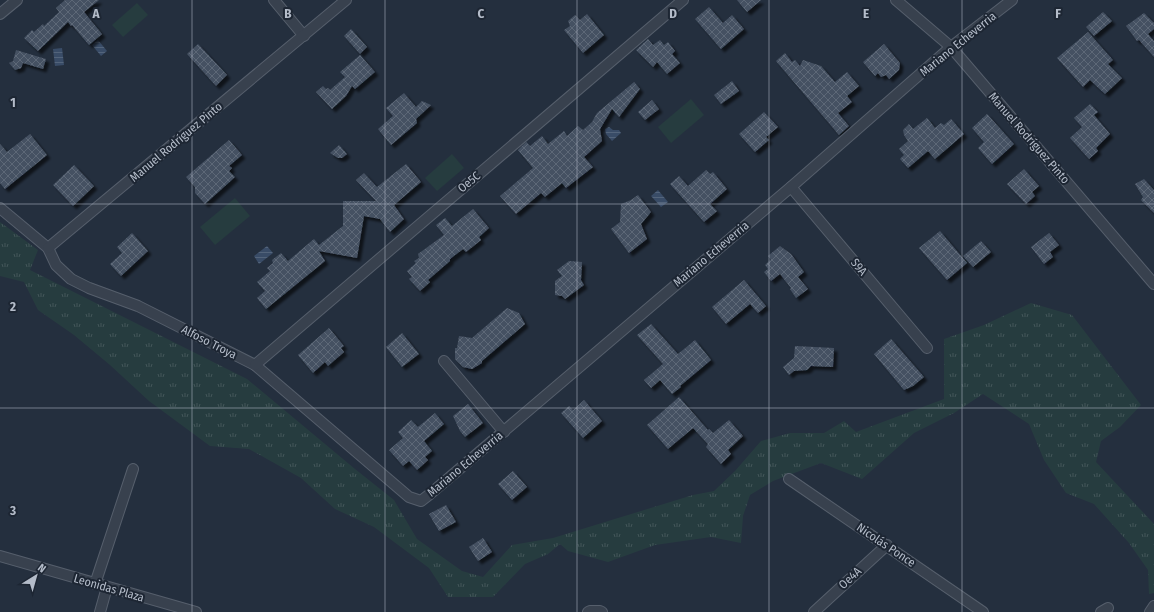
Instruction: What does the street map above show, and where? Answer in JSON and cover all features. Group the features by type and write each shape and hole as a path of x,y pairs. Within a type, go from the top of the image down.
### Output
{"street":[{"path":"0,14 17,0"},
{"path":"274,0 304,36"},
{"name":"Manuel Rodríguez Pinto","path":"48,248 346,0"},
{"name":"Oe5C","path":"255,364 683,0"},
{"name":"Manuel Rodríguez Pinto","path":"896,0 951,47 1154,284"},
{"name":"Mariano Echeverria","path":"409,497 420,501 430,494 791,187 951,47 1012,0"},
{"name":"S9A","path":"791,187 927,348"},
{"name":"Alfoso Troya","path":"0,208 48,248 56,265 71,279 89,288 138,306 255,364 409,497"},
{"path":"444,361 504,432"},
{"path":"95,584 133,469"},
{"name":"Nicolás Ponce","path":"789,479 983,612"},
{"name":"Oe4A","path":"814,612 887,545"},
{"name":"Leonidas Plaza","path":"0,556 196,612"},
{"path":"100,612 107,587"},
{"path":"1150,612 1154,606"},
{"path":"589,611 602,612"}],"green space":[{"path":"137,3 148,15 123,37 112,25"},
{"path":"691,99 704,115 671,143 658,127"},
{"path":"452,154 464,168 437,191 425,178"},
{"path":"235,198 250,216 215,245 200,227"},
{"path":"0,222 38,250 30,270 247,379 394,500 417,539 462,571 483,577 512,545 553,538 693,495 714,491 735,471 761,441 790,433 824,433 844,421 856,432 944,399 944,339 984,325 1031,303 1072,315 1141,405 1120,427 1101,441 1096,462 1154,524 1154,593 1149,594 1148,570 1129,543 1094,504 1066,493 1044,460 1029,424 983,394 954,413 914,433 862,479 821,463 773,481 750,495 743,516 741,543 711,537 655,545 608,562 568,551 560,544 548,554 525,564 493,597 448,597 429,568 374,527 335,509 301,478 249,449 210,446 149,401 110,365 74,335 38,310 24,282 0,276"}],"water":[{"path":"98,40 107,51 101,56 92,45"},
{"path":"62,48 64,65 55,66 53,49"},
{"path":"609,127 613,130 619,130 621,133 612,141 606,134 605,129"},
{"path":"658,190 668,202 661,207 651,196"},
{"path":"267,246 273,253 259,264 254,256"}],"building":[{"path":"65,0 99,0 84,12 102,34 89,45 68,22 38,51 24,38 32,30 34,32 43,24 44,26 59,12 56,8"},
{"path":"737,0 761,0 747,12"},
{"path":"709,7 723,23 732,15 744,29 721,49 695,19"},
{"path":"1103,12 1112,21 1094,36 1086,27"},
{"path":"1144,13 1154,23 1154,29 1148,34 1154,41 1154,57 1139,40 1137,41 1126,26"},
{"path":"587,14 604,35 583,53 564,30 570,26 568,21 575,15 580,20"},
{"path":"351,29 367,47 360,54 344,36"},
{"path":"1088,32 1113,60 1108,64 1122,78 1105,94 1090,80 1083,87 1057,58"},
{"path":"648,39 653,45 660,40 664,45 668,42 675,51 672,54 680,63 667,74 657,62 653,67 636,50"},
{"path":"198,44 227,75 216,86 187,54"},
{"path":"884,44 900,63 899,70 889,79 886,75 881,77 878,73 875,76 863,62"},
{"path":"16,50 46,59 43,69 23,63 21,68 15,70 9,63 13,61"},
{"path":"785,53 792,62 795,60 800,66 803,60 821,66 835,82 847,72 859,86 847,96 852,102 838,113 849,126 839,135 776,61"},
{"path":"360,55 375,72 355,89 352,86 346,96 332,109 316,92 323,86 330,90 345,77 340,72"},
{"path":"732,81 739,91 721,104 714,95"},
{"path":"634,82 640,89 619,117 612,109 600,129 602,141 584,157 593,167 566,188 562,183 545,197 541,193 516,214 500,196 533,168 518,150 526,142 530,146 542,136 548,144 564,131 567,136 578,126 583,130 592,122 597,113"},
{"path":"404,93 416,107 422,101 431,105 416,119 417,123 391,145 378,129 393,116 386,108"},
{"path":"652,100 659,109 645,120 638,112"},
{"path":"1090,104 1098,112 1094,115 1110,134 1096,148 1098,151 1089,159 1070,138 1082,127 1074,118"},
{"path":"764,112 778,127 766,137 769,140 755,152 739,134"},
{"path":"987,114 1014,144 992,164 978,148 984,142 972,128"},
{"path":"927,118 935,128 941,123 944,125 951,119 964,134 935,159 928,151 908,168 900,159 904,155 899,149 908,141 903,130 909,124 913,129"},
{"path":"30,134 47,155 5,189 0,183 0,144 7,152"},
{"path":"229,140 242,155 229,166 232,168 229,171 235,177 205,204 195,193 195,187 186,177"},
{"path":"339,145 347,154 342,158 338,158 330,153"},
{"path":"406,164 421,182 394,205 404,219 390,232 380,219 364,216 357,258 319,251 325,261 266,309 257,298 265,291 257,282 270,271 267,268 273,263 272,260 281,253 288,261 314,239 319,245 343,226 343,201 376,201 356,180 364,173 377,187"},
{"path":"74,165 94,186 73,206 53,185"},
{"path":"1024,169 1039,186 1032,192 1035,196 1026,204 1007,184"},
{"path":"706,170 710,174 713,172 727,189 710,204 717,211 704,222 670,184 679,176 688,186"},
{"path":"1144,179 1154,190 1154,213 1141,200 1143,197 1135,184"},
{"path":"638,195 651,212 641,224 647,239 629,253 611,229 620,222 621,204"},
{"path":"473,209 489,228 479,237 481,240 466,252 463,249 450,259 450,261 428,280 430,282 420,291 409,279 412,277 407,271 416,263 414,261 419,258 418,254 444,235 436,225 445,218 452,226"},
{"path":"940,231 967,263 947,280 919,248"},
{"path":"132,233 148,251 121,276 110,264 122,253 117,247"},
{"path":"1049,233 1059,245 1050,252 1053,257 1044,264 1031,247"},
{"path":"981,241 991,252 973,267 963,256"},
{"path":"780,246 791,254 804,272 798,277 808,289 796,298 790,289 791,288 780,274 771,281 764,272 768,269 765,265 771,259 768,256"},
{"path":"569,261 582,262 581,280 584,285 565,299 562,296 555,295 555,281 562,276 557,270"},
{"path":"744,280 766,306 758,313 750,304 726,324 712,307"},
{"path":"507,308 519,313 525,324 482,361 482,363 472,369 463,367 455,359 455,348 457,348 459,336 472,338"},
{"path":"651,324 678,354 695,340 711,360 672,394 660,380 651,388 644,380 663,364 637,335"},
{"path":"329,328 344,346 341,348 344,352 328,366 325,362 313,373 298,355"},
{"path":"402,333 419,354 402,367 386,347"},
{"path":"891,339 924,377 913,386 904,390 874,354"},
{"path":"795,346 834,348 833,367 811,366 807,370 794,371 789,375 783,367 794,358"},
{"path":"679,397 708,430 709,429 713,433 729,420 743,436 728,450 731,454 721,464 706,447 708,444 693,428 668,449 647,425"},
{"path":"584,400 602,421 583,438 561,413 569,406 573,410"},
{"path":"468,404 483,423 465,437 460,431 453,416"},
{"path":"435,413 444,424 424,441 432,451 425,457 428,460 417,470 409,461 403,466 389,450 403,438 398,432 411,420 418,427"},
{"path":"513,471 527,487 512,500 498,484"},
{"path":"446,505 456,522 439,531 429,514"},
{"path":"483,538 492,552 478,561 469,547"}]}
